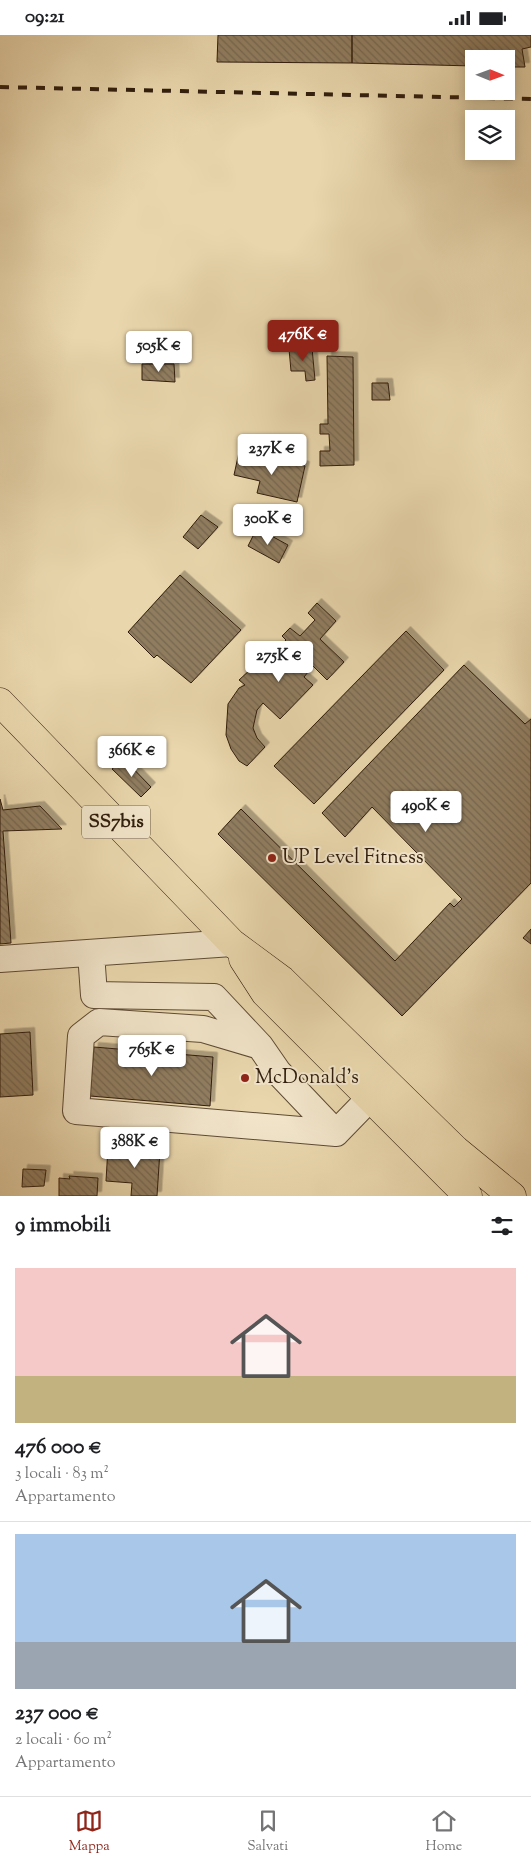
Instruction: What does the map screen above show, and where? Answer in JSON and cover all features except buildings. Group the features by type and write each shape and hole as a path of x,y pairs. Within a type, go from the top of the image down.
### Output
{"main road":[{"name":"SS7bis","path":"3,709 232,943 282,980 456,1150 512,1196"},
{"name":"SS7bis","path":"232,943 265,993 468,1196"},
{"name":"SS7bis","path":"456,1150 490,1196"}],"lane":[{"path":"0,959 232,943"},
{"path":"91,953 94,995 214,997 260,1046 278,1071 336,1133"},
{"path":"260,1046 203,1029 99,1023 81,1035 76,1111 336,1133"},
{"path":"336,1133 370,1098"}],"railway":[{"path":"0,87 531,99"}],"place":[{"name":"UP Level Fitness","path":"272,858"},
{"name":"McDonald's","path":"245,1078"}]}
